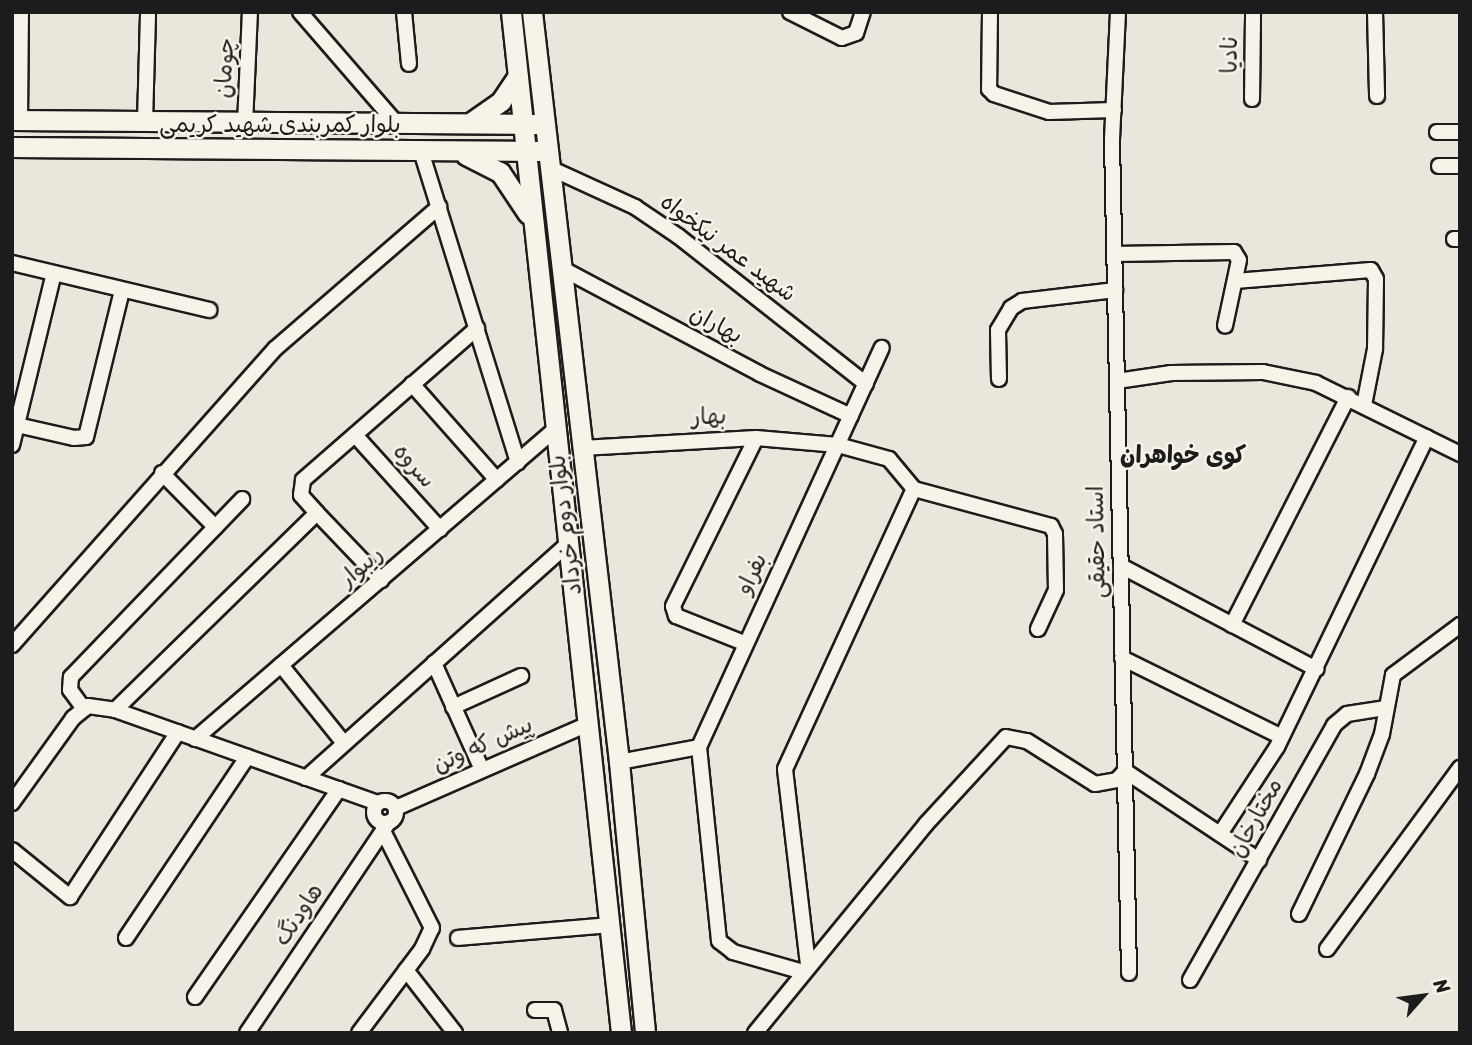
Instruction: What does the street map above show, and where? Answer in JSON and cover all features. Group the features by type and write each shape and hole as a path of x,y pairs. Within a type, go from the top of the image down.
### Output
{"street":[{"path":"16,120 21,12"},
{"path":"145,122 148,12"},
{"name":"چومان","path":"245,125 250,12"},
{"path":"404,12 409,64"},
{"path":"790,12 826,33 842,38 856,33 863,12"},
{"path":"990,12 989,89 994,93 1049,112 1114,110"},
{"name":"استاد حقیقی","path":"1118,12 1112,140 1129,973"},
{"name":"نادیا","path":"1252,99 1253,12"},
{"path":"1375,12 1377,96"},
{"path":"511,13 532,13"},
{"name":"بلوار دوم خرداد","path":"511,13 621,1033"},
{"name":"بلوار دوم خرداد","path":"532,13 619,762 645,1033"},
{"path":"303,14 397,124"},
{"path":"468,124 501,101 518,76"},
{"name":"بلوار کمربندی شهید کریمی","path":"16,120 245,125 544,125"},
{"path":"1437,132 1460,132"},
{"name":"بلوار کمربندی شهید کریمی","path":"12,147 526,151 549,160"},
{"path":"421,151 518,462"},
{"path":"456,151 500,172 521,198 534,226"},
{"name":"شهید عمر نیکخواه","path":"549,160 635,208 678,236 866,384"},
{"path":"1439,166 1460,166"},
{"path":"12,645 162,473 276,348 439,206"},
{"path":"1114,254 1228,249 1239,260 1225,326"},
{"path":"12,262 209,310"},
{"name":"بهاران","path":"561,268 760,374 851,416"},
{"path":"1235,281 1371,270 1376,279 1374,349 1364,405"},
{"path":"12,445 54,273"},
{"path":"17,425 74,438 86,437 122,290"},
{"path":"999,379 998,330 1011,308 1022,300 1115,290"},
{"path":"381,580 301,495 303,480 477,328"},
{"name":"بفراو","path":"699,747 744,643 882,348"},
{"path":"1117,381 1171,373 1263,372 1316,383 1460,454"},
{"path":"412,384 497,480"},
{"path":"1232,625 1348,397"},
{"name":"ریبوار","path":"195,739 556,429"},
{"name":"سروه","path":"355,435 440,529"},
{"path":"1220,834 1282,737 1427,437"},
{"path":"744,643 676,616 673,606 756,438"},
{"name":"بهار","path":"582,448 756,438 838,445 889,459 914,489"},
{"path":"162,473 215,527"},
{"path":"805,968 785,769 914,489 1051,526 1055,534 1056,590 1038,629"},
{"path":"84,709 70,690 71,677 242,499"},
{"path":"115,710 317,513"},
{"path":"306,778 569,543"},
{"path":"1121,566 1315,669"},
{"path":"1299,914 1367,774 1393,675 1460,625"},
{"path":"1122,658 1282,737"},
{"path":"434,663 482,770"},
{"path":"281,665 344,743"},
{"path":"453,707 521,676"},
{"name":"مختارخان","path":"1190,980 1334,724 1347,714 1385,708"},
{"path":"12,803 73,718 84,709 115,710 377,803 390,801 396,808"},
{"name":"پیش که وتن","path":"396,808 588,724"},
{"path":"12,850 70,897 178,732"},
{"path":"755,1033 805,968 998,741 1016,736 1095,784 1117,780 1125,771 1259,860"},
{"path":"619,762 699,747 719,941 733,953 805,968"},
{"path":"126,938 247,757"},
{"path":"1328,949 1460,768"},
{"path":"195,997 339,789"},
{"path":"364,1030 430,936 431,922 386,827 377,819 377,803"},
{"name":"هاودنگ","path":"247,1033 386,827 396,808"},
{"path":"458,938 609,925"},
{"path":"406,970 455,1033"},
{"path":"535,1010 554,1010 560,1033"}],"district":[{"name":"کوی خواهران","path":"1183,456"}]}
